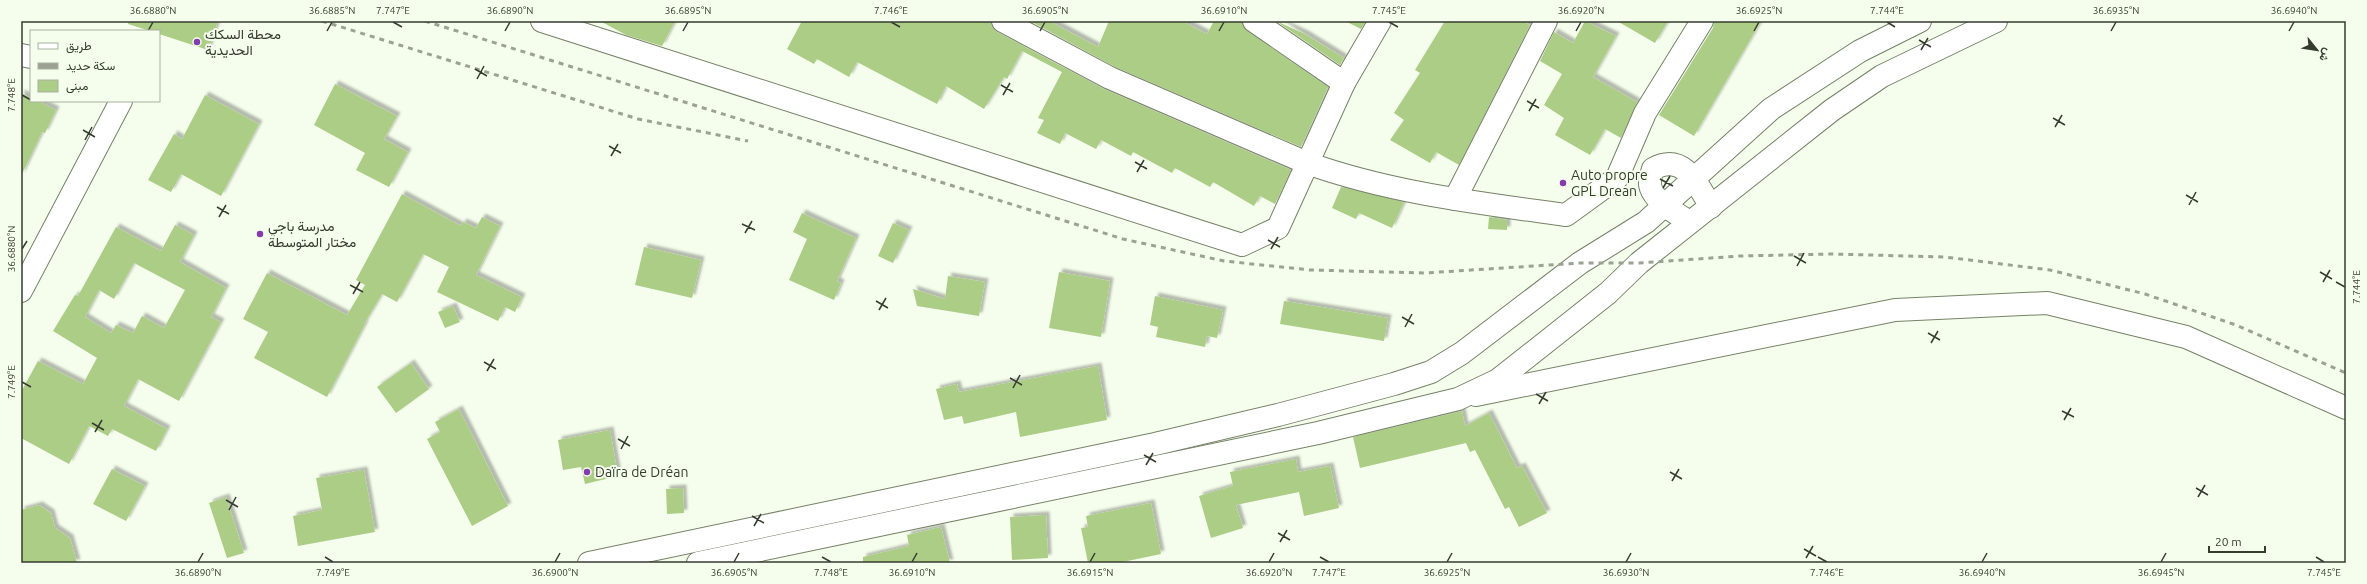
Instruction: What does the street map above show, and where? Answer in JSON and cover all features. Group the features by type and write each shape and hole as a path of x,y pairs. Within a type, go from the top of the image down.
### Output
{"street":[{"path":"542,21 1242,245 1278,228 1344,83 1380,21"},
{"path":"1003,21 1110,78 1307,163 1339,175 1409,192 1566,216 1617,178 1645,113 1702,21"},
{"path":"1254,21 1344,83"},
{"path":"1455,200 1546,21"},
{"path":"589,563 1155,444 1278,415 1431,372 1462,353 1580,263 1646,222 1771,109 1860,52 1920,21"},
{"path":"1458,399 1498,380 1608,294 1639,263 1832,110 1882,76 1996,21"},
{"path":"21,290 120,102"},
{"path":"1626,157 1654,169"},
{"path":"1690,222 1664,206 1649,182 1654,169 1664,163 1680,166 1694,178 1711,206"},
{"path":"698,563 1310,435 1458,399 1895,310 2047,303 2186,337 2346,408"}],"building":[{"name":"محطة السكك الحديدية","path":"129,21 218,21 208,50 160,34 160,30 147,30 128,24"},
{"path":"600,21 675,21 662,46 626,35"},
{"path":"802,21 991,21 992,27 997,32 1104,89 1291,170 1275,204 1260,196 1254,206 1213,182 1210,187 1175,168 1172,173 1133,152 1131,156 1101,140 1096,149 1065,133 1060,144 1037,133 1044,120 1038,118 1062,72 1022,51 1007,79 1004,77 984,109 946,86 937,104 857,62 849,77 817,59 814,64 787,49"},
{"path":"1030,21 1049,21 1098,47 1109,21 1182,21 1207,34 1214,21 1242,21 1247,31 1328,87 1301,147 1115,67"},
{"path":"1276,21 1305,34 1344,58 1340,65"},
{"path":"1345,21 1366,21 1361,29"},
{"path":"1445,21 1522,21 1530,25 1459,165 1436,152 1430,163 1390,140 1404,120 1394,113 1420,73 1415,70"},
{"path":"1585,21 1616,36 1593,77 1637,102 1621,138 1605,129 1590,155 1555,135 1564,118 1544,105 1562,74 1540,61 1554,32 1573,43"},
{"path":"1617,21 1668,21 1655,43"},
{"path":"1714,21 1761,21 1694,136 1659,115 1713,28"},
{"path":"335,84 397,116 384,139 408,152 389,187 356,170 365,153 314,125"},
{"path":"21,93 30,98 30,102 40,102 56,110 45,133 42,132 21,176"},
{"path":"205,95 259,124 221,196 181,174 171,192 148,180 174,134 182,139"},
{"path":"1341,187 1404,202 1392,228 1359,213 1356,219 1332,208"},
{"path":"402,194 461,226 463,222 476,228 482,217 500,226 476,275 522,297 515,312 505,307 498,321 437,292 449,267 423,254 397,302 382,294 364,324 327,397 254,358 268,332 243,319 267,273 347,315 365,285 356,280"},
{"path":"802,213 856,238 837,281 841,283 834,300 789,280 807,239 793,232"},
{"path":"1489,217 1507,220 1507,230 1488,229"},
{"path":"893,223 909,230 893,263 878,256"},
{"path":"175,225 194,235 180,262 226,288 211,317 221,322 179,401 138,379 124,406 167,429 156,451 112,429 108,436 89,426 69,464 21,438 21,392 38,361 83,384 97,358 53,331 75,295 78,296 116,227 161,251","holes":["134,263 185,290 164,328 142,316 133,333 116,325 111,333 85,317 99,290 114,299"]},
{"path":"644,247 701,260 692,298 635,285"},
{"path":"1059,272 1110,281 1101,337 1049,328"},
{"path":"948,276 985,282 979,316 917,306 913,289 945,299"},
{"path":"1155,296 1223,310 1217,338 1207,336 1205,347 1156,337 1158,327 1150,325"},
{"path":"1284,301 1388,318 1384,341 1280,324"},
{"path":"453,306 460,322 445,328 438,312"},
{"path":"411,363 429,389 396,413 377,387"},
{"path":"1098,366 1107,420 1020,437 1016,412 964,424 962,416 944,420 936,389 957,384 959,392"},
{"path":"459,409 508,506 472,526 427,439 440,432 435,422"},
{"path":"1462,411 1465,426 1489,413 1517,468 1522,466 1547,513 1519,527 1509,507 1505,509 1475,450 1470,452 1466,443 1360,468 1353,437"},
{"path":"610,430 618,476 585,484 581,467 563,470 558,440"},
{"path":"1296,459 1298,472 1330,466 1339,508 1304,516 1299,492 1236,505 1243,528 1211,538 1199,496 1233,486 1230,472"},
{"path":"112,469 145,486 126,521 93,504"},
{"path":"364,470 375,532 298,546 293,516 322,510 316,478"},
{"path":"683,488 684,513 667,514 666,489"},
{"path":"226,497 244,553 227,558 209,503"},
{"path":"1151,503 1161,554 1118,563 1088,563 1081,528 1088,527 1086,516"},
{"path":"39,505 51,513 55,528 70,538 77,563 21,563 21,510"},
{"path":"1046,515 1048,558 1012,560 1010,517"},
{"path":"941,527 950,563 863,563 863,557 909,546 907,535"}],"railway":[{"path":"322,21 638,119 748,141"},
{"path":"425,21 1123,239 1224,261 1310,270 1425,273 1580,263 1639,263 1740,256 1832,254 1945,257 2050,270 2145,294 2236,325 2346,373"}],"place":[{"name":"محطة السكك الحديدية","path":"197,42"},
{"name":"Auto propre GPL Drean","path":"1563,183"},
{"name":"مدرسة باجي مختار المتوسطة","path":"260,234"},
{"name":"Daïra de Dréan","path":"587,472"}]}
